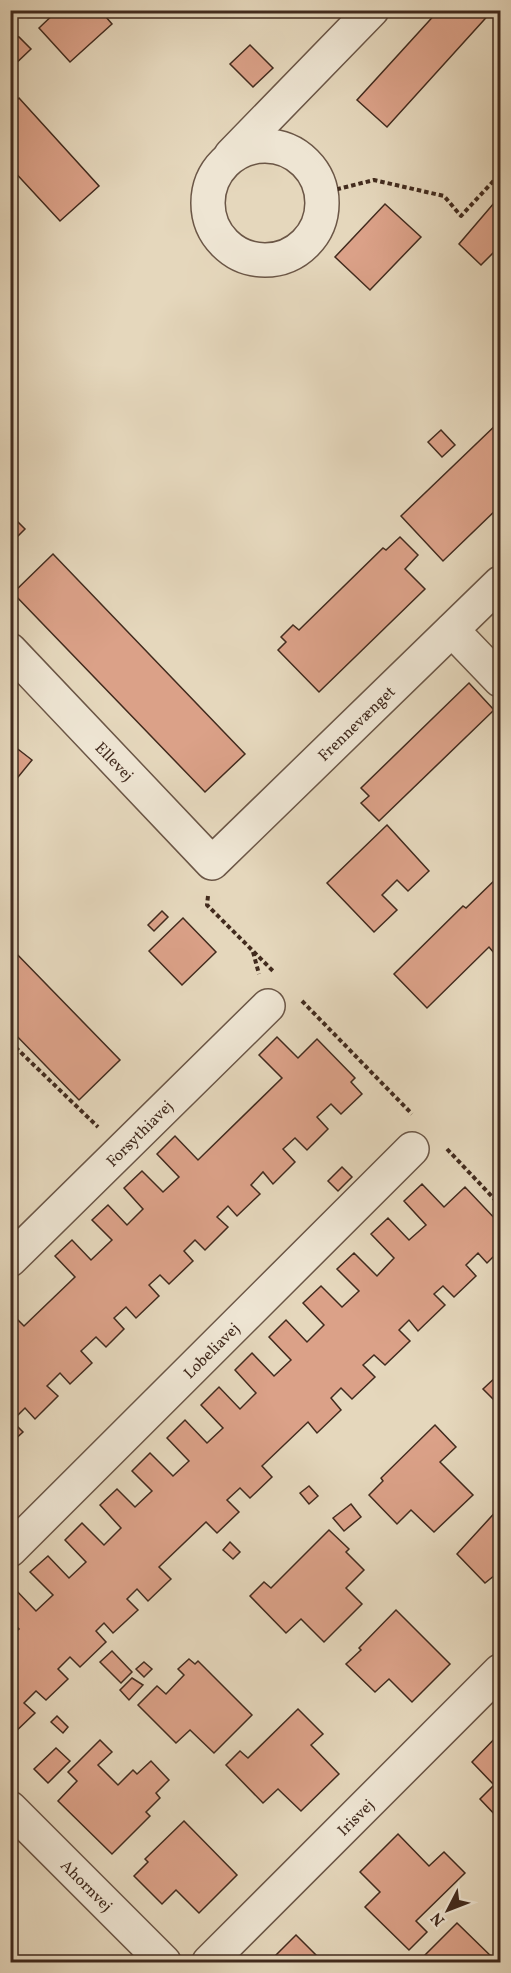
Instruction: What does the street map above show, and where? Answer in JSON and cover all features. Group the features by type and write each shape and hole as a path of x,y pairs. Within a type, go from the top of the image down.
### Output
{"street":[{"path":"223,163 237,152 254,146 273,145 290,151 305,161 316,176 322,194 322,213 315,231 303,247 286,256 276,258 247,258 216,234 209,216 207,196 212,179 223,163 372,10"},
{"name":"Frennevænget","path":"212,863 501,583"},
{"path":"452,630 501,680"},
{"name":"Ellevej","path":"13,659 212,863"},
{"name":"Forsythiavej","path":"10,1260 268,1006"},
{"name":"Lobeliavej","path":"10,1550 425,1139"},
{"name":"Irisvej","path":"209,1962 501,1671"},
{"name":"Ahornvej","path":"10,1808 164,1962"}],"path":[{"path":"322,194 374,180 444,196 461,216 501,174"},
{"path":"212,863 207,905 276,974"},
{"path":"300,999 425,1139 501,1205"},
{"path":"10,1042 105,1134 125,1147"}],"building":[{"path":"58,10 100,10 112,24 70,62 39,28"},
{"path":"439,10 493,10 387,127 357,100"},
{"path":"10,34 19,37 31,49 12,67"},
{"path":"250,45 273,68 253,87 230,64"},
{"path":"19,98 99,186 60,221 10,167 10,106"},
{"path":"500,196 500,246 481,265 459,244"},
{"path":"385,204 421,237 370,290 335,257"},
{"path":"500,421 500,506 443,561 401,516"},
{"path":"441,430 455,445 442,457 428,442"},
{"path":"10,514 25,529 10,544"},
{"path":"400,537 418,555 405,569 425,589 319,692 278,650 286,642 281,637 293,625 299,630 383,548 386,550"},
{"path":"53,554 245,754 205,792 13,593"},
{"path":"469,683 494,710 379,821 361,803 369,796 361,788"},
{"path":"10,743 32,760 10,787"},
{"path":"387,825 429,871 408,891 397,880 382,895 397,910 374,932 327,883"},
{"path":"500,875 500,960 489,947 427,1008 394,974 463,906 466,908"},
{"path":"162,911 168,917 154,931 148,925"},
{"path":"183,918 216,952 182,985 149,951"},
{"path":"10,947 120,1060 79,1100 10,1029"},
{"path":"277,1037 298,1058 317,1039 355,1078 351,1082 362,1094 341,1114 331,1104 317,1117 328,1129 307,1150 295,1138 283,1149 295,1162 273,1184 263,1172 251,1185 260,1194 237,1216 228,1206 217,1217 228,1227 205,1250 195,1240 184,1251 193,1261 169,1284 160,1275 149,1285 159,1296 136,1318 126,1307 114,1318 124,1329 106,1347 96,1337 81,1351 92,1363 70,1384 60,1373 47,1386 58,1396 35,1419 25,1408 12,1421 23,1432 10,1444 10,1312 24,1326 75,1277 55,1256 72,1240 91,1260 112,1240 92,1220 108,1205 127,1225 143,1209 124,1188 142,1171 163,1192 179,1177 157,1154 175,1136 198,1160 282,1078 259,1055"},
{"path":"342,1167 352,1177 338,1191 328,1181"},
{"path":"422,1184 444,1207 465,1187 500,1224 500,1250 487,1263 478,1253 466,1265 476,1276 454,1297 443,1286 434,1294 445,1305 418,1331 409,1320 399,1330 410,1341 385,1365 374,1355 363,1365 375,1377 352,1399 341,1388 331,1398 341,1410 317,1433 308,1422 262,1466 272,1477 250,1498 240,1488 227,1500 239,1512 217,1533 206,1522 159,1567 171,1579 148,1601 137,1589 127,1599 138,1610 113,1633 104,1623 96,1631 106,1642 80,1667 70,1657 58,1669 68,1679 46,1700 36,1691 24,1703 35,1713 12,1735 10,1637 19,1629 10,1620 10,1592 14,1588 36,1611 53,1595 30,1572 48,1556 69,1578 86,1562 65,1540 82,1523 104,1545 121,1528 100,1505 117,1489 135,1507 152,1491 132,1471 150,1453 173,1476 189,1461 167,1438 185,1420 207,1443 223,1428 201,1405 219,1387 240,1409 256,1393 235,1370 252,1353 274,1376 291,1360 269,1337 286,1320 307,1342 324,1325 303,1303 321,1286 342,1307 359,1291 337,1269 354,1253 377,1276 394,1258 371,1234 388,1218 409,1240 426,1225 404,1201"},
{"path":"500,1367 500,1406 483,1389 498,1375 496,1372"},
{"path":"435,1425 456,1447 440,1462 473,1495 434,1532 411,1510 397,1524 369,1495 383,1481 381,1478"},
{"path":"309,1486 318,1496 309,1504 300,1493"},
{"path":"351,1504 361,1517 344,1531 333,1518"},
{"path":"500,1507 500,1571 485,1583 457,1554"},
{"path":"329,1530 349,1549 346,1552 364,1570 346,1588 362,1604 324,1642 301,1619 286,1633 250,1596 264,1582 271,1588"},
{"path":"230,1542 240,1552 233,1559 223,1550"},
{"path":"396,1610 450,1664 412,1702 389,1679 375,1692 346,1664"},
{"path":"112,1651 132,1672 121,1683 100,1662"},
{"path":"189,1659 195,1664 198,1661 252,1715 214,1753 190,1730 176,1743 138,1705 157,1686 166,1694 184,1675 178,1669"},
{"path":"144,1662 152,1669 144,1677 136,1669"},
{"path":"132,1678 143,1685 129,1700 120,1690"},
{"path":"298,1709 323,1734 311,1745 339,1774 301,1811 278,1789 263,1803 226,1765 240,1751 248,1758"},
{"path":"57,1716 68,1727 63,1733 51,1722"},
{"path":"500,1733 500,1820 480,1799 494,1785 472,1762"},
{"path":"100,1740 112,1752 98,1765 118,1785 133,1770 137,1774 151,1761 169,1780 156,1793 160,1798 146,1812 150,1816 112,1854 58,1801 77,1781 68,1772"},
{"path":"56,1748 70,1761 48,1783 34,1769"},
{"path":"184,1821 237,1875 199,1913 176,1890 162,1904 134,1876 148,1862 145,1859"},
{"path":"398,1834 429,1866 444,1852 465,1873 416,1921 427,1932 409,1950 365,1907 380,1892 360,1872"},
{"path":"457,1923 497,1962 422,1962 420,1960"},
{"path":"296,1935 323,1962 269,1962"}]}
